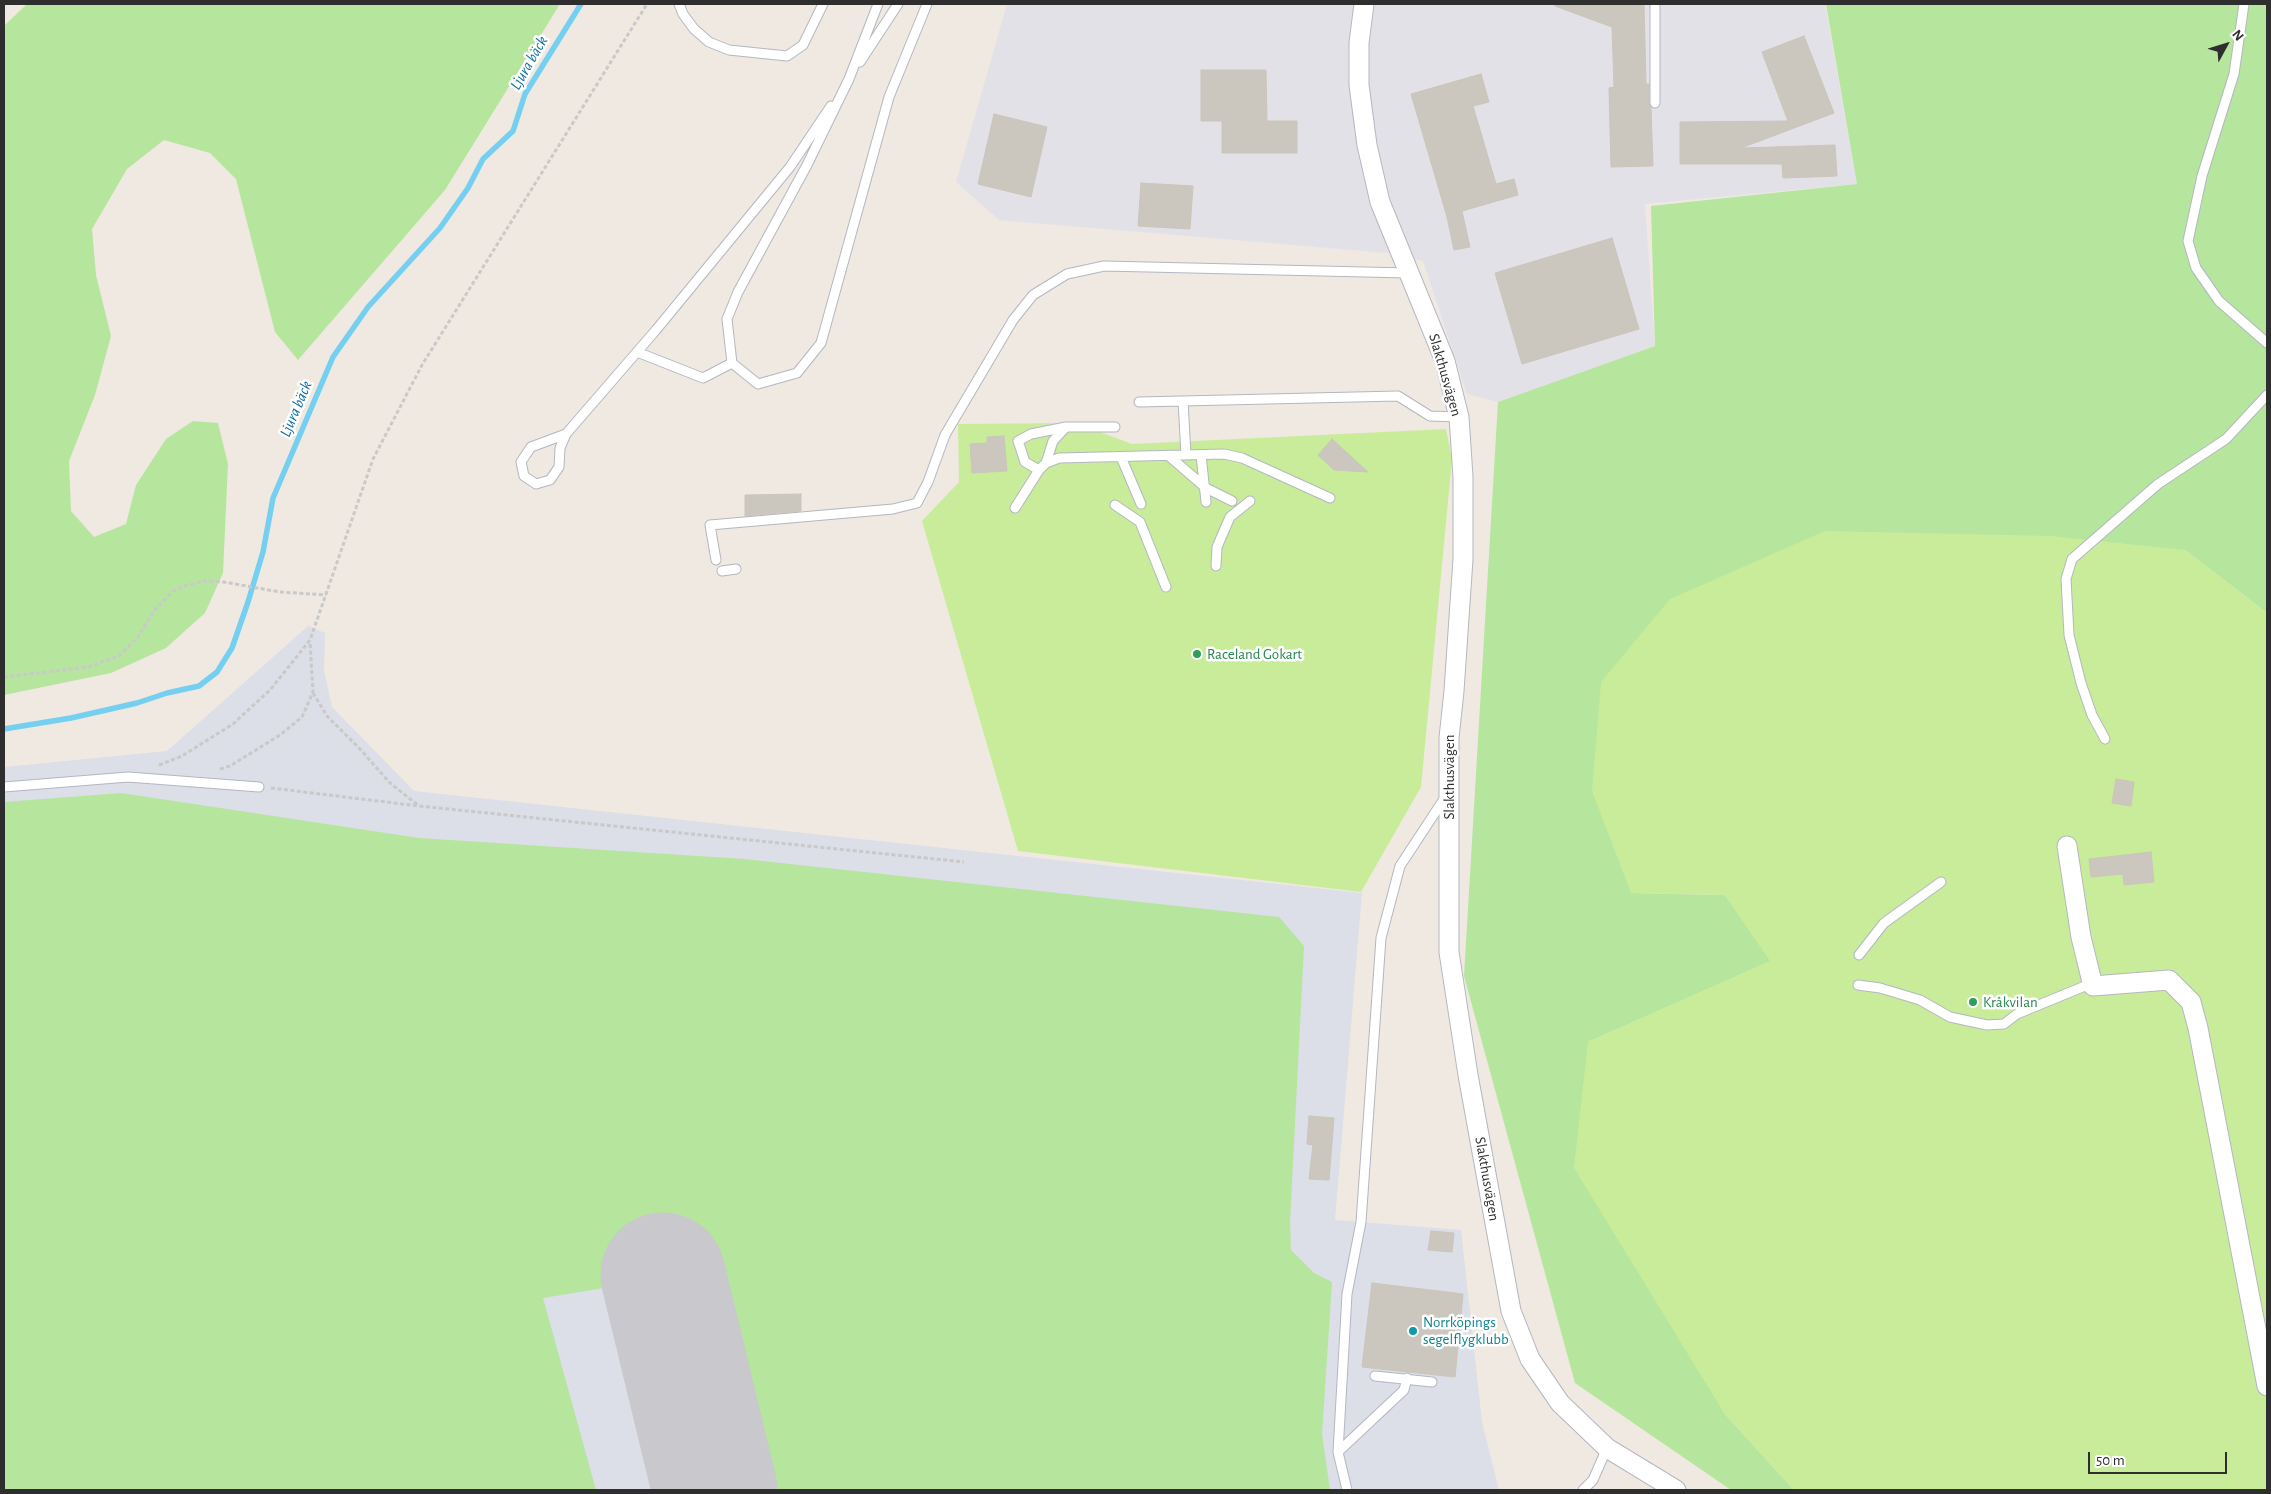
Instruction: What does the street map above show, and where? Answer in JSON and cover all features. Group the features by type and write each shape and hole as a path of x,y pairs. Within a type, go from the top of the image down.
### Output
{"street":[{"name":"Slakthusvägen","path":"1364,4 1359,43 1359,85 1367,145 1380,202 1445,360 1459,417 1463,477 1463,559 1454,691 1448,738 1449,952 1468,1074 1512,1311 1530,1359 1560,1403 1607,1448 1676,1490"},
{"path":"2067,846 2081,937 2093,986 2169,980 2191,1002 2198,1028 2267,1386"}],"lane":[{"path":"679,4 683,14 694,29 709,42 729,50 787,56 803,45 823,4"},
{"path":"878,4 849,79 807,165 738,292 728,319 732,363 758,384 797,373 821,343 889,97 927,4"},
{"path":"566,434 531,447 521,462 524,476 536,484 550,480 559,467 560,448 566,434 637,352 790,167 898,4"},
{"path":"1655,4 1655,103"},
{"path":"2244,4 2234,74 2202,176 2188,241 2196,268 2220,301 2267,344"},
{"path":"716,560 710,525 893,509 917,503 928,482 945,435 1013,320 1033,295 1067,274 1104,266 1408,273"},
{"path":"637,352 703,378 732,363"},
{"path":"2105,739 2092,715 2069,635 2066,579 2072,559 2158,484 2226,439 2267,395"},
{"path":"1139,402 1398,396 1430,416 1459,417"},
{"path":"1183,401 1186,455"},
{"path":"1046,463 1053,441 1066,426"},
{"path":"1039,470 1025,462 1018,441 1031,434 1066,426 1115,427"},
{"path":"1015,508 1039,470 1046,463 1059,458 1224,454 1242,458 1330,498"},
{"path":"1201,455 1206,502"},
{"path":"1169,456 1206,488 1232,501"},
{"path":"1121,457 1141,504"},
{"path":"1216,566 1217,547 1230,517 1250,501"},
{"path":"1115,505 1140,522 1166,587"},
{"path":"722,571 736,569"},
{"path":"4,787 128,778 259,787"},
{"path":"1347,1490 1338,1452 1347,1294 1361,1222 1381,938 1400,866 1449,792"},
{"path":"1859,955 1884,924 1941,882"},
{"path":"1858,984 1880,988 1920,1000 1950,1017 1988,1024 2004,1024 2017,1014 2085,986 2093,986"},
{"path":"1375,1376 1432,1382"},
{"path":"1338,1452 1404,1390 1407,1378"},
{"path":"1584,1490 1593,1480 1607,1448"}],"path":[{"path":"155,767 182,756 233,724 270,690 310,640 373,459 422,365 647,4"},
{"path":"4,678 88,667 119,656 137,638 154,611 173,591 203,581 224,582 280,592 326,595"},
{"path":"310,640 313,692 327,716 360,749 390,784 419,806"},
{"path":"188,782 230,766 280,735 302,717 313,692"},
{"path":"259,787 419,806 964,862"}],"shaded area":[{"path":"1007,4 1825,4 1857,184 1645,204 1655,346 1498,402 1467,394 1423,261 1387,253 999,220 956,182"},
{"path":"308,626 325,633 324,670 332,707 414,791 1362,893 1335,1220 1461,1230 1482,1422 1499,1490 4,1490 4,767 167,751"}],"green space":[{"path":"27,4 560,4 445,190 298,360 275,332 236,179 210,153 164,140 127,169 92,229 96,275 111,336 95,395 69,461 71,511 94,537 126,524 136,485 166,439 193,421 218,423 228,464 223,573 205,613 166,648 111,673 4,695 4,26"},
{"path":"1826,4 2267,4 2267,613 2185,550 1631,893 1725,895 1771,961 1588,1042 1724,1413 1794,1490 1731,1490 1575,1383 1464,976 1498,402 1655,346 1651,206 1857,184"},
{"name":"Raceland Gokart","path":"1076,423 1132,444 1446,429 1452,459 1421,787 1361,892 1018,851 922,521 959,482 958,424"},
{"name":"Kråkvilan","path":"1825,531 2051,536 2185,550 2267,613 2267,1490 1794,1490 1724,1413 1574,1168 1588,1042 1770,961 1725,895 1631,893 1592,791 1601,682 1670,599"},
{"path":"121,793 419,838 744,859 1279,917 1304,946 1290,1222 1291,1250 1314,1273 1332,1282 1322,1434 1330,1490 765,1490 710,1264 616,1286 543,1298 596,1490 4,1490 4,802"}],"building":[{"path":"1555,4 1644,4 1646,84 1649,84 1653,166 1611,167 1609,88 1614,87 1612,27 1555,6"},
{"path":"1804,36 1834,113 1741,148 1835,145 1837,176 1783,178 1782,164 1680,164 1680,122 1788,121 1762,52"},
{"path":"1201,70 1266,70 1267,121 1297,121 1297,153 1222,153 1222,121 1201,121"},
{"path":"1481,74 1489,102 1473,106 1496,184 1514,179 1518,195 1462,211 1470,247 1454,250 1447,217 1411,94"},
{"path":"994,114 1047,127 1031,197 978,184"},
{"path":"1141,183 1193,186 1190,229 1138,226"},
{"path":"1612,238 1639,329 1522,364 1495,273"},
{"path":"1004,436 1007,471 972,473 970,444 987,443 987,437"},
{"path":"1332,439 1368,472 1334,470 1318,455"},
{"path":"801,494 801,511 745,516 745,495"},
{"path":"2116,779 2134,782 2131,806 2112,803"},
{"path":"2151,852 2154,882 2124,885 2123,874 2091,877 2089,859"},
{"path":"1309,1116 1334,1118 1329,1180 1309,1179 1313,1145 1307,1144"},
{"path":"1431,1231 1454,1233 1452,1252 1428,1250"},
{"name":"Norrköpings segelflygklubb","path":"1372,1283 1463,1294 1455,1377 1362,1367"}],"waterway":[{"name":"Ljura bäck","path":"4,729 71,718 137,703 167,693 199,686 217,672 232,648 248,602 263,552 273,498 333,357 368,307 440,228 468,188 483,159 513,131 525,94 581,4"}],"runway":[{"path":"663,1275 715,1490"}],"place":[{"name":"Raceland Gokart","path":"1197,654"},
{"name":"Kråkvilan","path":"1973,1002"},
{"name":"Norrköpings segelflygklubb","path":"1413,1331"}]}
